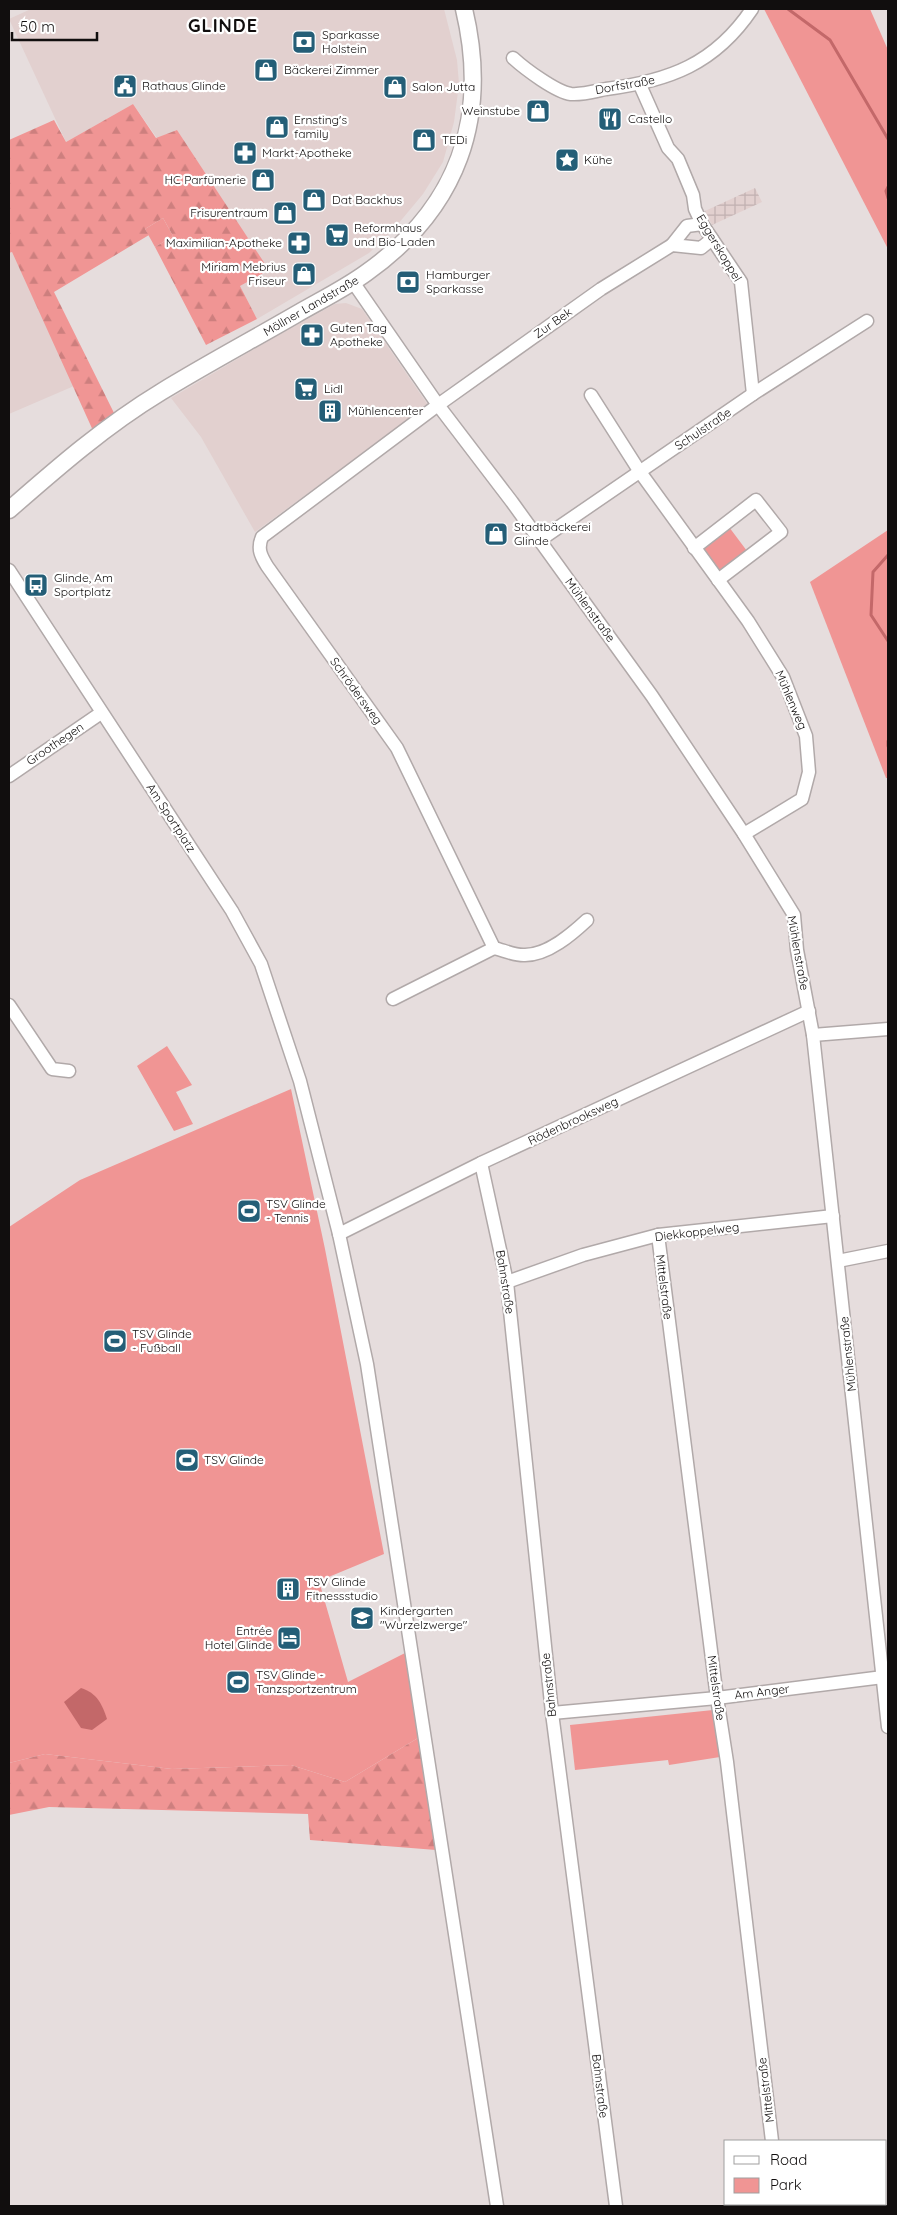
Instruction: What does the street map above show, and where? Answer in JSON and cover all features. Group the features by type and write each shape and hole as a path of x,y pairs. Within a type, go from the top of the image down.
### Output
{"main road":[{"name":"Möllner Landstraße","path":"9,510 62,463 133,410 353,282 402,243 444,191 458,164 470,122 473,82 472,48 464,9"}],"street":[{"name":"Dorfstraße","path":"513,58 531,74 571,94 640,85 671,75 704,58 720,46 752,9"},
{"name":"Eggerskoppel","path":"640,85 661,136 682,168 693,195 695,209 702,224 741,282 753,394"},
{"name":"Zur Bek","path":"438,405 601,289 672,245 687,226 702,224"},
{"path":"672,245 701,248 712,238"},
{"name":"Mühlenstraße","path":"353,282 438,405 540,540 652,696 744,834 794,915 797,950 814,1035 888,1727"},
{"name":"Schulstraße","path":"540,540 753,394 867,321"},
{"name":"Mühlenweg","path":"591,395 640,472 748,621 783,677 806,736 809,772 802,799 744,834"},
{"name":"Schrödersweg","path":"438,405 271,529 262,537 259,545 260,555 396,748 494,948"},
{"path":"694,548 756,500 781,532 718,580"},
{"name":"Am Sportplatz","path":"9,570 227,904 247,938 267,979 300,1081 339,1234 367,1364 498,2206"},
{"name":"Groothegen","path":"9,776 101,713"},
{"path":"394,999 494,948 525,956 549,948 571,935 587,920"},
{"path":"9,1005 52,1069 69,1071"},
{"name":"Rödenbrooksweg","path":"339,1234 480,1164 809,1011"},
{"path":"814,1035 888,1029"},
{"name":"Bahnstraße","path":"480,1164 507,1282 552,1713 616,2206"},
{"name":"Diekkoppelweg","path":"507,1282 582,1255 658,1236 833,1216"},
{"name":"Mittelstraße","path":"658,1236 717,1698 727,1762 772,2140"},
{"path":"838,1261 888,1252"},
{"name":"Am Anger","path":"552,1713 717,1698 883,1677"}],"shaded area":[{"path":"31,9 444,9 457,60 459,84 454,122 443,162 423,194 393,230 369,253 257,319 240,286 269,271 177,130 157,138 133,104 66,142 9,19"},
{"path":"755,188 762,202 712,225 705,211"},
{"path":"12,252 74,386 9,414 9,253"},
{"path":"346,303 362,309 428,405 255,532 201,437 171,398 335,304"},
{"path":"81,1688 95,1696 107,1719 92,1730 81,1728 64,1702"}],"green space":[{"path":"764,9 870,9 888,50 888,249"},
{"path":"133,104 156,138 177,130 269,270 240,286 257,319 206,345 155,247 173,236 163,218 145,229 149,235 54,292 117,419 95,435 12,252 9,253 9,140 54,120 66,142"},
{"path":"163,218 173,236 155,247 145,229"},
{"path":"726,523 750,555 718,580 694,548"},
{"path":"888,530 888,778 886,778 810,582"},
{"path":"167,1046 192,1085 176,1092 193,1124 174,1131 137,1066"},
{"name":"TSV Glinde","path":"291,1089 325,1249 384,1554 319,1581 348,1682 405,1653 418,1738 345,1782 291,1765 172,1769 45,1754 9,1763 9,1227 80,1180"},
{"path":"713,1710 720,1757 669,1765 668,1760 575,1770 570,1725"},
{"path":"418,1738 436,1850 310,1840 308,1814 49,1807 9,1815 9,1763 45,1754 172,1769 291,1765 345,1782"}],"waterway":[{"path":"788,9 830,40 888,139"},
{"path":"888,187 886,191 888,198"},
{"path":"888,555 873,572 871,615 888,641"},
{"path":"888,741 888,746"}],"place":[{"name":"Sparkasse Holstein","path":"304,42"},
{"name":"Bäckerei Zimmer","path":"266,70"},
{"name":"Rathaus Glinde","path":"125,86"},
{"name":"Salon Jutta","path":"395,87"},
{"name":"Weinstube","path":"538,111"},
{"name":"Castello","path":"610,119"},
{"name":"Ernsting's family","path":"277,127"},
{"name":"TEDi","path":"424,140"},
{"name":"Markt-Apotheke","path":"245,153"},
{"name":"Kühe","path":"567,160"},
{"name":"HC Parfümerie","path":"263,180"},
{"name":"Dat Backhus","path":"314,200"},
{"name":"Frisurentraum","path":"285,213"},
{"name":"Reformhaus und Bio-Laden","path":"337,235"},
{"name":"Maximilian-Apotheke","path":"299,243"},
{"name":"Miriam Mebrius Friseur","path":"304,274"},
{"name":"Hamburger Sparkasse","path":"408,282"},
{"name":"Guten Tag Apotheke","path":"312,335"},
{"name":"Lidl","path":"306,389"},
{"name":"Mühlencenter","path":"330,411"},
{"name":"Stadtbäckerei Glinde","path":"496,534"},
{"name":"Glinde, Am Sportplatz","path":"36,585"},
{"name":"TSV Glinde - Tennis","path":"249,1211"},
{"name":"TSV Glinde - Fußball","path":"115,1341"},
{"name":"TSV Glinde","path":"187,1460"},
{"name":"TSV Glinde Fitnessstudio","path":"288,1589"},
{"name":"Kindergarten \"Wurzelzwerge\"","path":"362,1618"},
{"name":"Entrée Hotel Glinde","path":"289,1638"},
{"name":"TSV Glinde - Tanzsportzentrum","path":"238,1682"}],"district":[{"name":"GLINDE","path":"223,26"}]}
